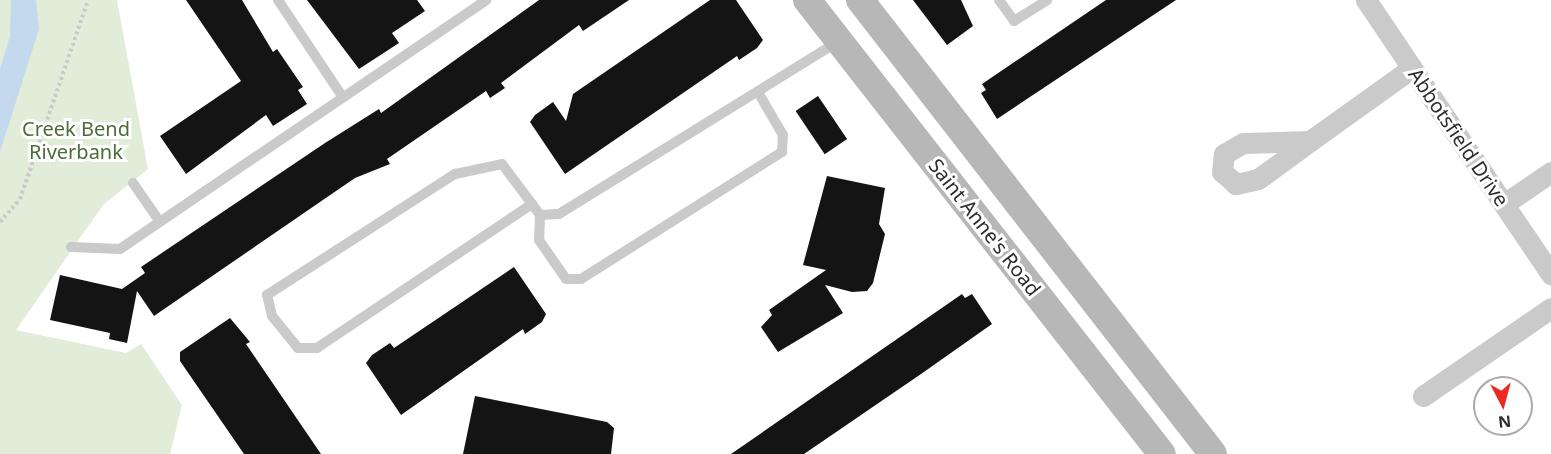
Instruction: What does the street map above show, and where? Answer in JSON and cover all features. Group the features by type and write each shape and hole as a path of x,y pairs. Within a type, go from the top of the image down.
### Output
{"main road":[{"name":"Saint Anne's Road","path":"807,0 1162,454"},
{"name":"Saint Anne's Road","path":"860,0 1213,454"}],"street":[{"name":"Abbotsfield Drive","path":"1366,0 1551,274"},
{"path":"1311,141 1412,68"},
{"path":"1504,204 1551,172"},
{"path":"1423,396 1551,308"}],"lane":[{"path":"278,0 342,96"},
{"path":"70,247 120,249 342,96 487,0"},
{"path":"999,0 1014,21 1047,0"},
{"path":"540,215 560,214 759,94 839,40"},
{"path":"532,204 317,348 298,348 272,316 267,295 455,174 502,164 532,204 540,215 539,240 566,279 581,279 782,152 783,135 759,94"},
{"path":"133,183 160,222"}],"path":[{"path":"0,222 20,199 88,0"}],"green space":[{"name":"Creek Bend Riverbank","path":"0,0 117,0 148,169 103,205 16,330 126,353 141,344 182,405 170,454 0,454"}],"water":[{"path":"11,0 36,0 39,29 0,152 0,69 10,36"}],"building":[{"path":"186,0 242,0 273,52 277,49 303,87 298,90 307,104 273,126 266,115 186,174 160,136 241,81"},
{"path":"307,0 417,0 425,11 392,33 399,43 359,69"},
{"path":"539,0 629,0 583,31 579,25 501,83 505,88 490,98 486,91 387,159 390,164 355,178 154,316 137,291 127,343 109,339 110,333 50,320 60,275 122,289 145,273 141,267 325,143 379,109 381,113"},
{"path":"710,0 736,0 763,40 757,48 739,60 737,56 565,174 530,122 535,115 553,102 566,121 573,94"},
{"path":"913,0 961,0 973,26 947,45"},
{"path":"1106,0 1176,0 997,119 981,93 986,90 982,84"},
{"path":"818,96 847,139 825,154 796,111"},
{"path":"827,176 885,188 879,224 885,234 873,283 867,291 852,292 825,285 843,313 778,352 761,327 772,315 769,310 826,270 803,265"},
{"path":"514,267 546,314 542,322 525,334 523,329 401,415 366,363 372,355 390,343 394,348"},
{"path":"962,294 965,298 972,294 992,324 804,454 731,454"},
{"path":"230,318 250,342 246,344 321,454 244,454 180,361 180,352"},
{"path":"475,396 607,422 614,428 611,454 463,454"}]}
